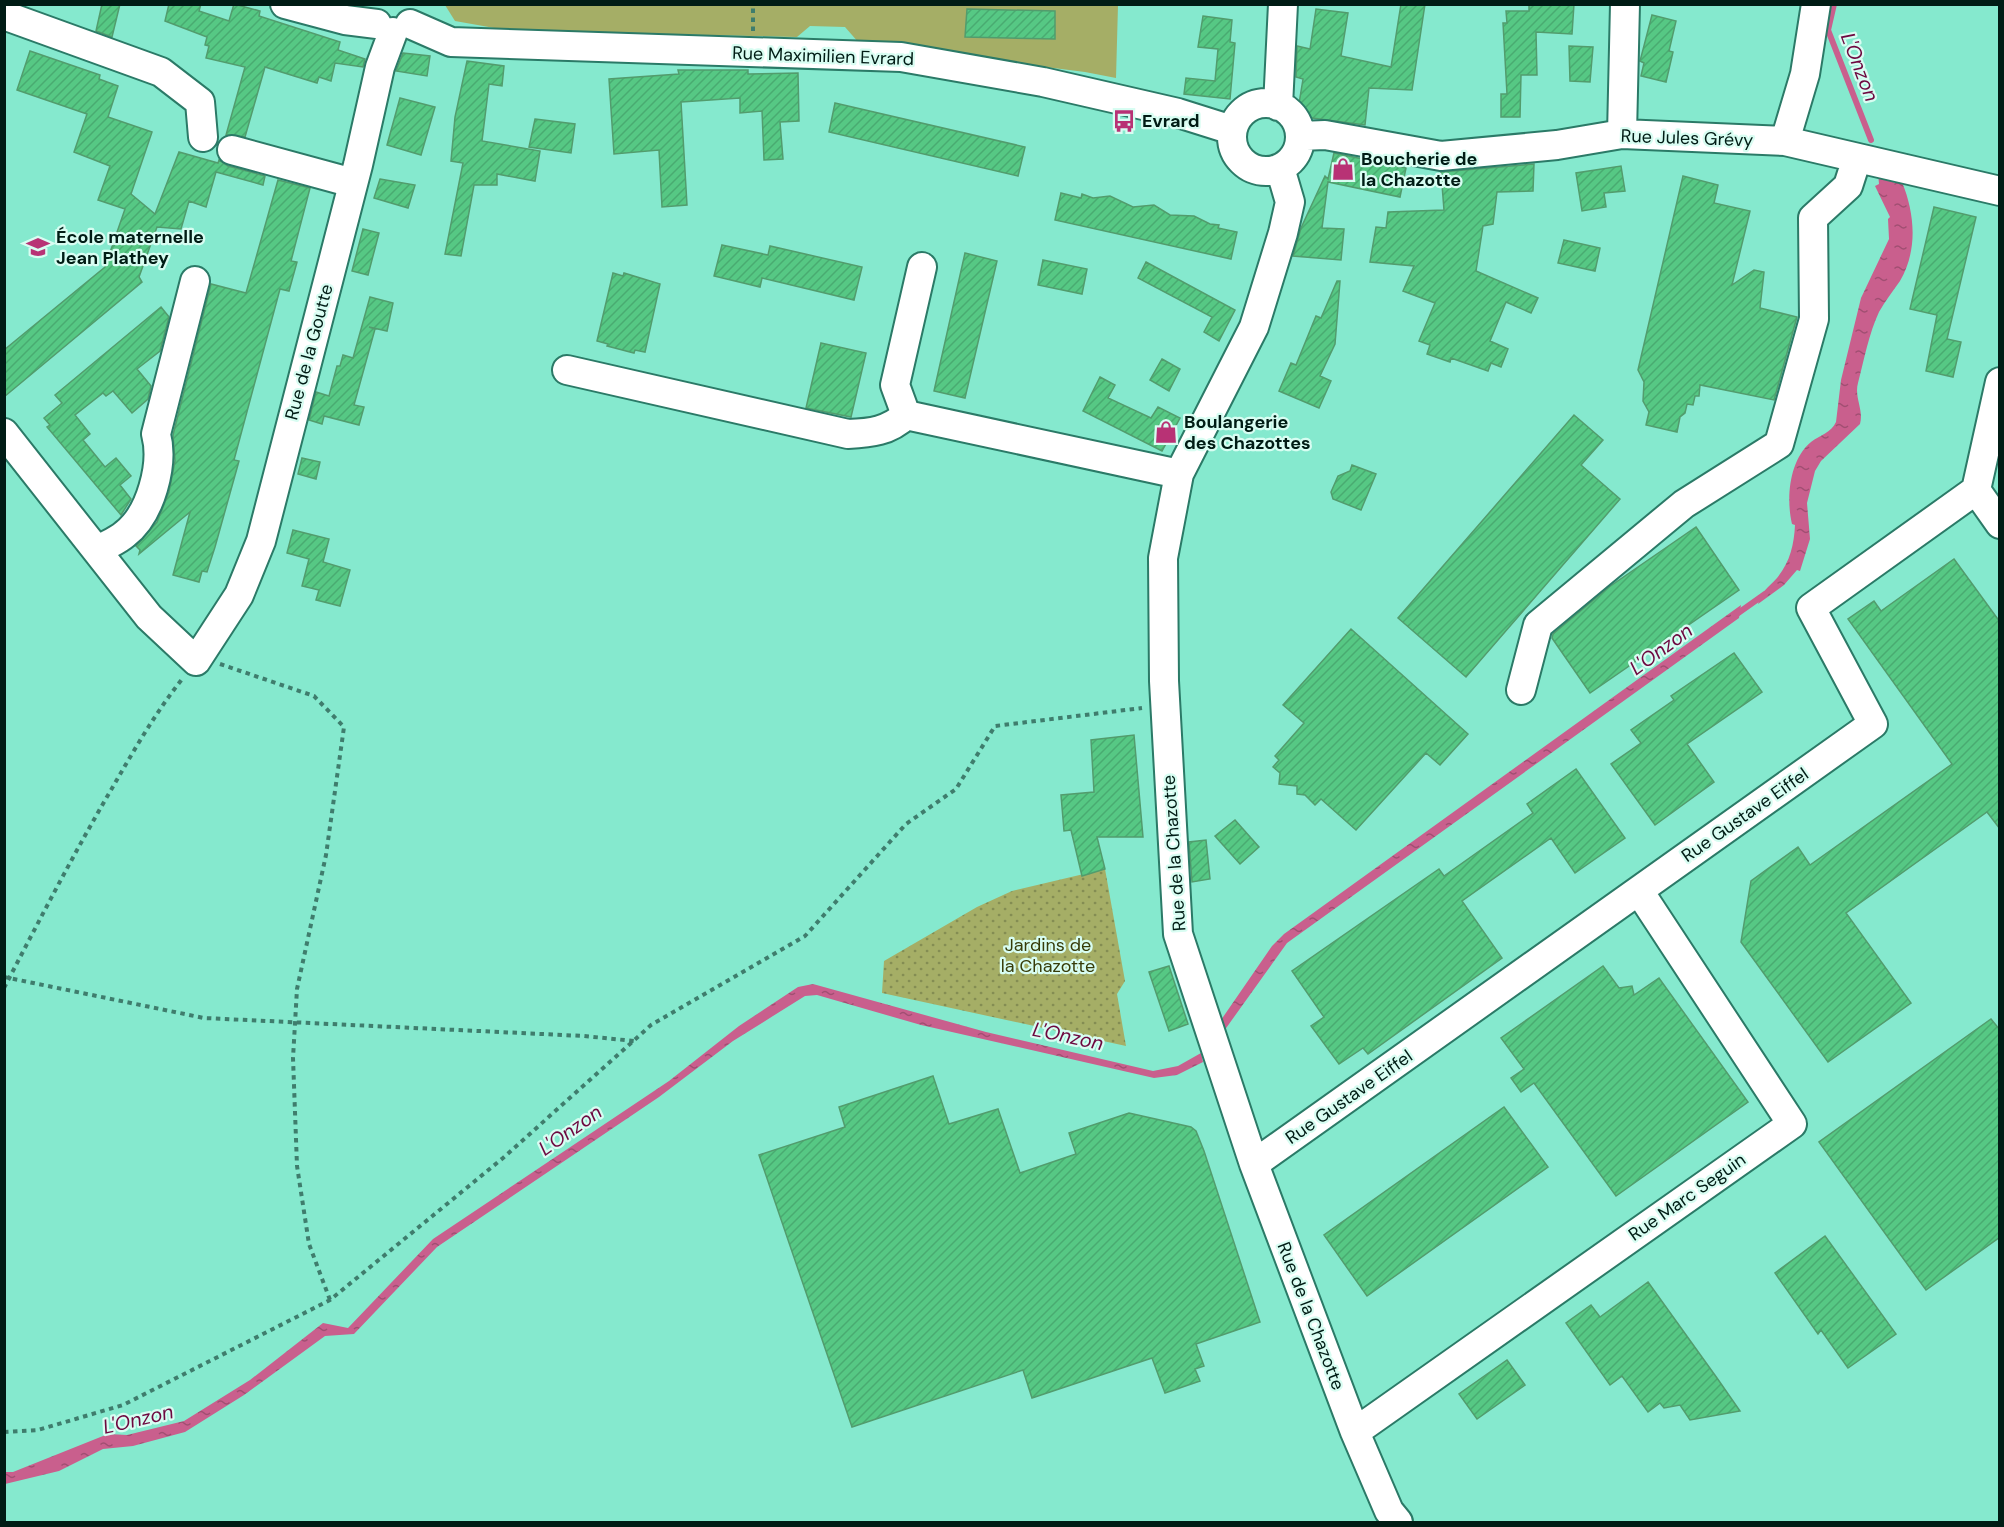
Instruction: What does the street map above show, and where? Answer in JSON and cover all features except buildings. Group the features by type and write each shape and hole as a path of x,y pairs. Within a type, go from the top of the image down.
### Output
{"street":[{"name":"Rue Maximilien Evrard","path":"285,4 345,20 393,18 451,42 902,57 1043,82 1178,113 1232,130"},
{"path":"1278,106 1283,4"},
{"path":"1622,134 1625,4"},
{"path":"1785,141 1805,74 1816,4"},
{"path":"9,18 161,72 200,102 203,137"},
{"name":"Rue de la Goutte","path":"198,659 239,596 261,541 393,18"},
{"path":"1267,103 1278,106 1289,113 1297,123 1300,136 1297,149 1290,160 1280,168 1261,170 1244,163 1236,154 1232,142 1232,130 1237,118 1255,105 1267,103"},
{"name":"Rue Jules Grévy","path":"1300,136 1325,135 1441,156 1557,145 1622,134 1785,141 2000,191"},
{"path":"232,150 353,183"},
{"path":"1521,690 1538,625 1684,504 1779,444 1814,319 1813,218 1848,186 1857,158"},
{"name":"Rue de la Chazotte","path":"1280,168 1290,202 1254,327 1179,474 1163,558 1165,705 1178,934 1254,1164 1355,1432 1389,1511 1398,1522"},
{"path":"906,415 895,385 922,267"},
{"path":"97,550 126,534 145,509 160,450 156,434 195,281"},
{"path":"567,370 848,434 874,433 896,425 906,415"},
{"path":"2000,382 1976,490 2000,524"},
{"path":"906,415 1179,474"},
{"path":"9,447 97,550 149,617 198,659"},
{"name":"Rue Gustave Eiffel","path":"1254,1164 1873,724 1811,608 1976,490"},
{"name":"Rue Marc Seguin","path":"1355,1432 1792,1124 1639,891"}],"path":[{"path":"4,988 7,978 62,875 123,768 167,698 198,659 314,696 344,727 326,855 297,989 293,1058 297,1166 309,1244 330,1300"},
{"path":"4,1432 38,1430 123,1405 330,1300 503,1158 651,1025 805,936 906,824 956,789 995,726 1165,705"},
{"path":"7,978 204,1018 584,1036 634,1041"}],"green space":[{"path":"445,5 1118,5 1116,78 859,43 845,27 810,26 797,37 512,31 455,21"},
{"name":"Jardins de la Chazotte","path":"1105,869 1125,981 1117,994 1126,1046 882,993 884,961 977,907 1012,891"}],"water":[{"path":"1878,173 1893,176 1894,183 1902,182 1912,219 1910,257 1900,281 1875,320 1857,388 1861,414 1860,424 1821,461 1815,471 1807,503 1810,539 1800,571 1797,570 1784,585 1758,604 1763,593 1785,566 1790,553 1795,525 1792,524 1789,503 1794,469 1798,459 1811,442 1825,434 1836,422 1841,380 1861,298 1889,239 1888,219 1890,217 1875,186 1879,184"},
{"path":"1741,605 1739,618 1287,943 1224,1031 1221,1020 1272,946 1284,934"},
{"path":"813,984 986,1032 1153,1071 1178,1066 1201,1053 1203,1062 1177,1075 1154,1078 921,1025 817,995 805,996 733,1041 659,1097 437,1247 354,1334 325,1336 244,1395 185,1432 133,1446 103,1449 59,1471 5,1484 5,1472 13,1472 108,1434 127,1435 184,1421 250,1380 323,1323 348,1328 433,1239 669,1081 739,1026 798,987"}],"waterway":[{"name":"L'Onzon","path":"1834,4 1828,30 1871,140"},
{"name":"L'Onzon","path":"1734,616 1765,594"}],"place":[{"name":"Evrard","path":"1124,121"},
{"name":"Boucherie de la Chazotte","path":"1343,169"},
{"name":"École maternelle Jean Plathey","path":"38,247"},
{"name":"Boulangerie des Chazottes","path":"1166,432"}]}
